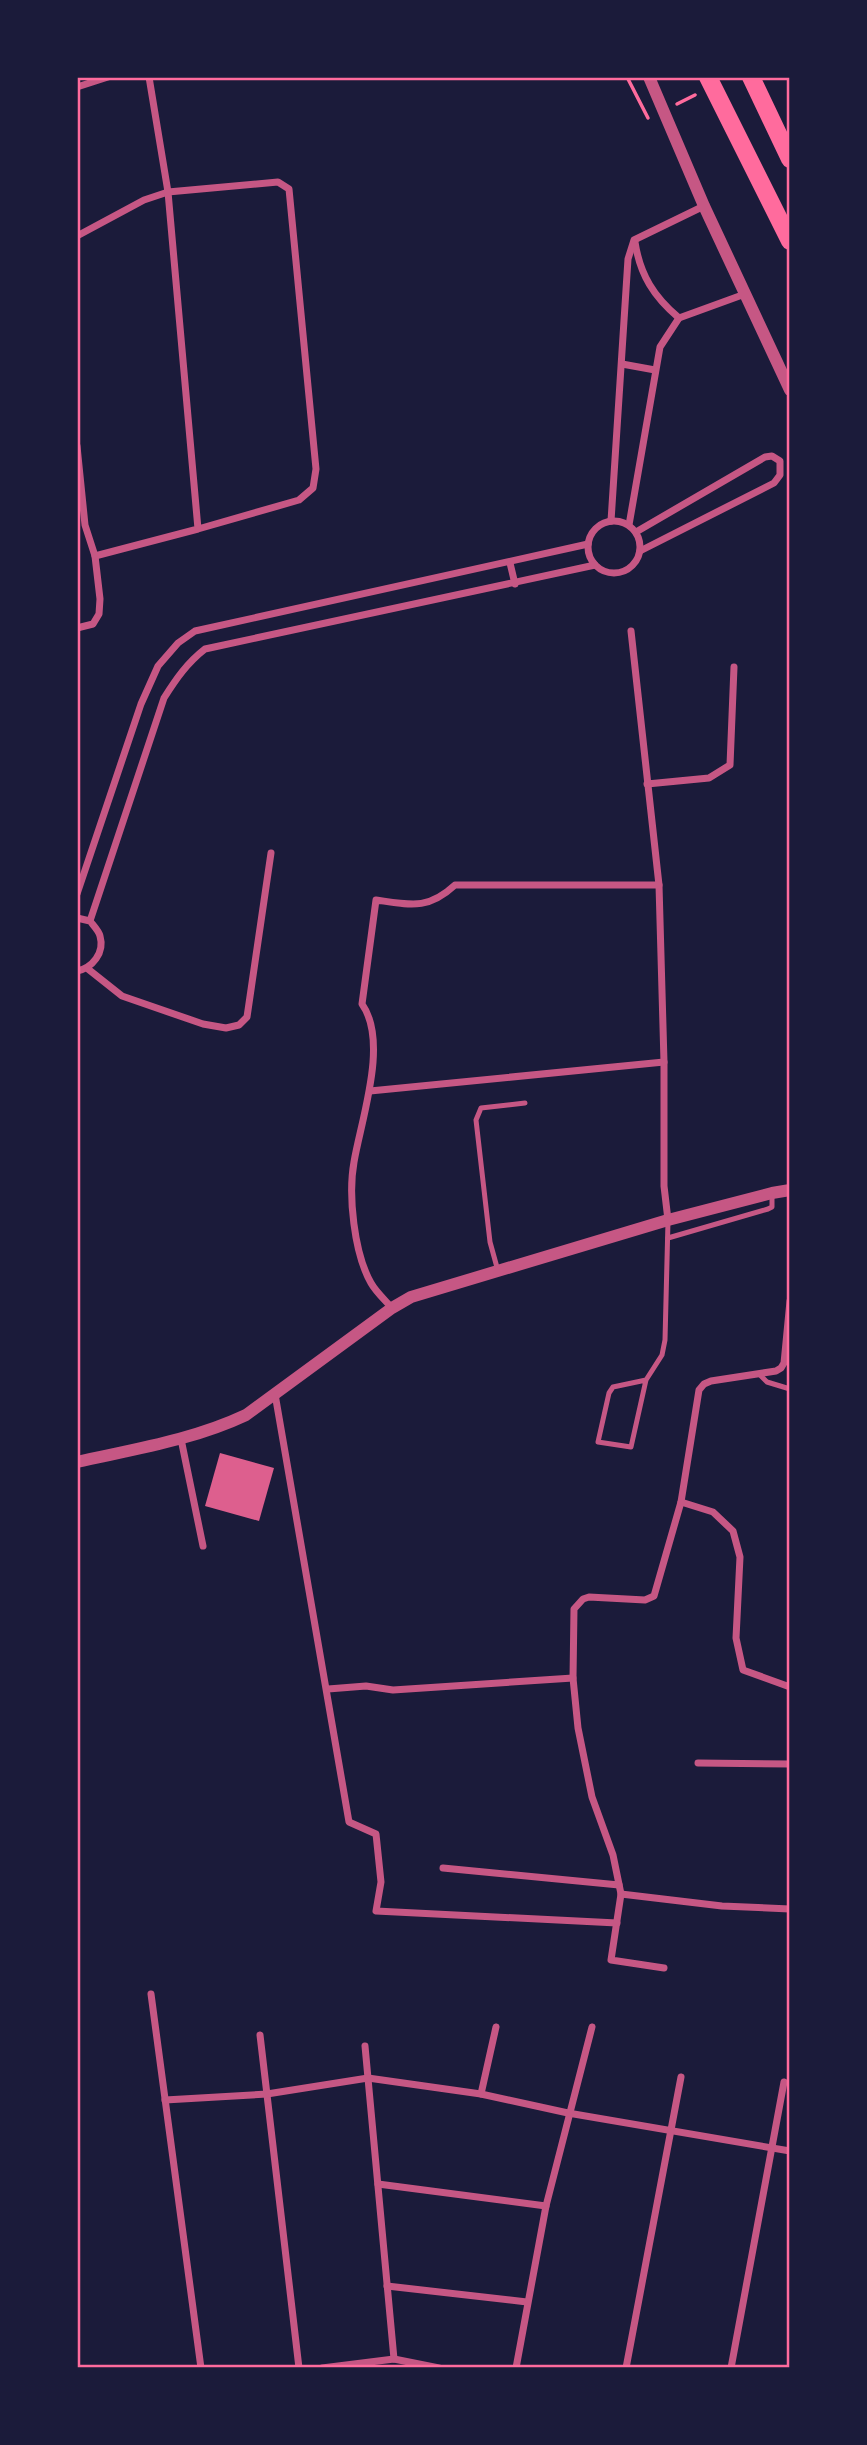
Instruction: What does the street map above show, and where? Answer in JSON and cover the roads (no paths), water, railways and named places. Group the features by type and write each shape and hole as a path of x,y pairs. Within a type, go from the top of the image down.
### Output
{"highway":[{"path":"708,77 790,241"},
{"path":"751,77 790,159"}],"street":[{"path":"149,77 168,192 198,529"},
{"path":"649,77 704,205 790,390"},
{"path":"77,87 103,78"},
{"path":"77,236 144,200 168,192 278,182 289,189 316,469 313,488 299,500 95,556"},
{"path":"611,521 628,259 634,240 704,205"},
{"path":"634,240 648,284 665,306 679,318"},
{"path":"629,525 660,347 679,318 745,294"},
{"path":"622,364 655,370"},
{"path":"77,446 81,525 95,556 100,599 99,614 93,624 77,628"},
{"path":"636,532 765,457 772,456 780,460 780,475 774,483 640,551"},
{"path":"611,521 629,525 640,541 640,551 634,564 622,572 608,573 595,565 588,544 596,528 611,521"},
{"path":"77,894 141,704 158,666 178,643 195,631 588,544"},
{"path":"510,562 515,584"},
{"path":"90,921 164,698 191,660 205,649 595,565"},
{"path":"631,631 659,885 664,1186 668,1220"},
{"path":"647,785 709,778 730,765 734,667"},
{"path":"88,969 122,996 203,1024 226,1028 239,1025 247,1017 271,853"},
{"path":"392,1308 372,1284 358,1250 352,1175 370,1091 373,1058 370,1016 362,1004 376,900 423,904 440,898 455,884 659,885"},
{"path":"77,918 90,921 100,936 99,955 88,969 77,971"},
{"path":"370,1091 664,1062"},
{"path":"77,1462 181,1439 220,1427 246,1415 392,1308 411,1297 668,1220 790,1190"},
{"path":"664,1968 611,1960 621,1894 613,1855 592,1797 578,1728 573,1678 574,1609 589,1597 645,1600 652,1598 681,1502 699,1390 710,1381 781,1368 784,1363 790,1301"},
{"path":"275,1394 349,1822 376,1834 381,1882 376,1911 617,1923"},
{"path":"181,1439 203,1546"},
{"path":"681,1502 713,1512 733,1531 740,1557 736,1638 743,1670 790,1687"},
{"path":"327,1689 366,1686 393,1690 573,1678"},
{"path":"698,1763 790,1764"},
{"path":"443,1868 619,1885"},
{"path":"621,1894 722,1906 790,1909"},
{"path":"150,1994 201,2368"},
{"path":"481,2094 496,2027"},
{"path":"516,2368 546,2206 592,2027"},
{"path":"260,2035 299,2368"},
{"path":"365,2046 394,2359"},
{"path":"626,2368 681,2077"},
{"path":"165,2100 267,2094 368,2078 481,2094 568,2113 790,2151"},
{"path":"731,2368 784,2082"},
{"path":"378,2184 546,2206"},
{"path":"387,2286 527,2302"},
{"path":"323,2368 394,2359 439,2368"}],"lane":[{"path":"499,1272 490,1242 476,1120 481,1108 525,1103"},
{"path":"667,1238 768,1209 772,1207 772,1193"},
{"path":"646,1380 613,1387 609,1393 598,1442 631,1447 646,1380 662,1355 665,1340 668,1220"},
{"path":"759,1374 767,1382 790,1389"}]}
